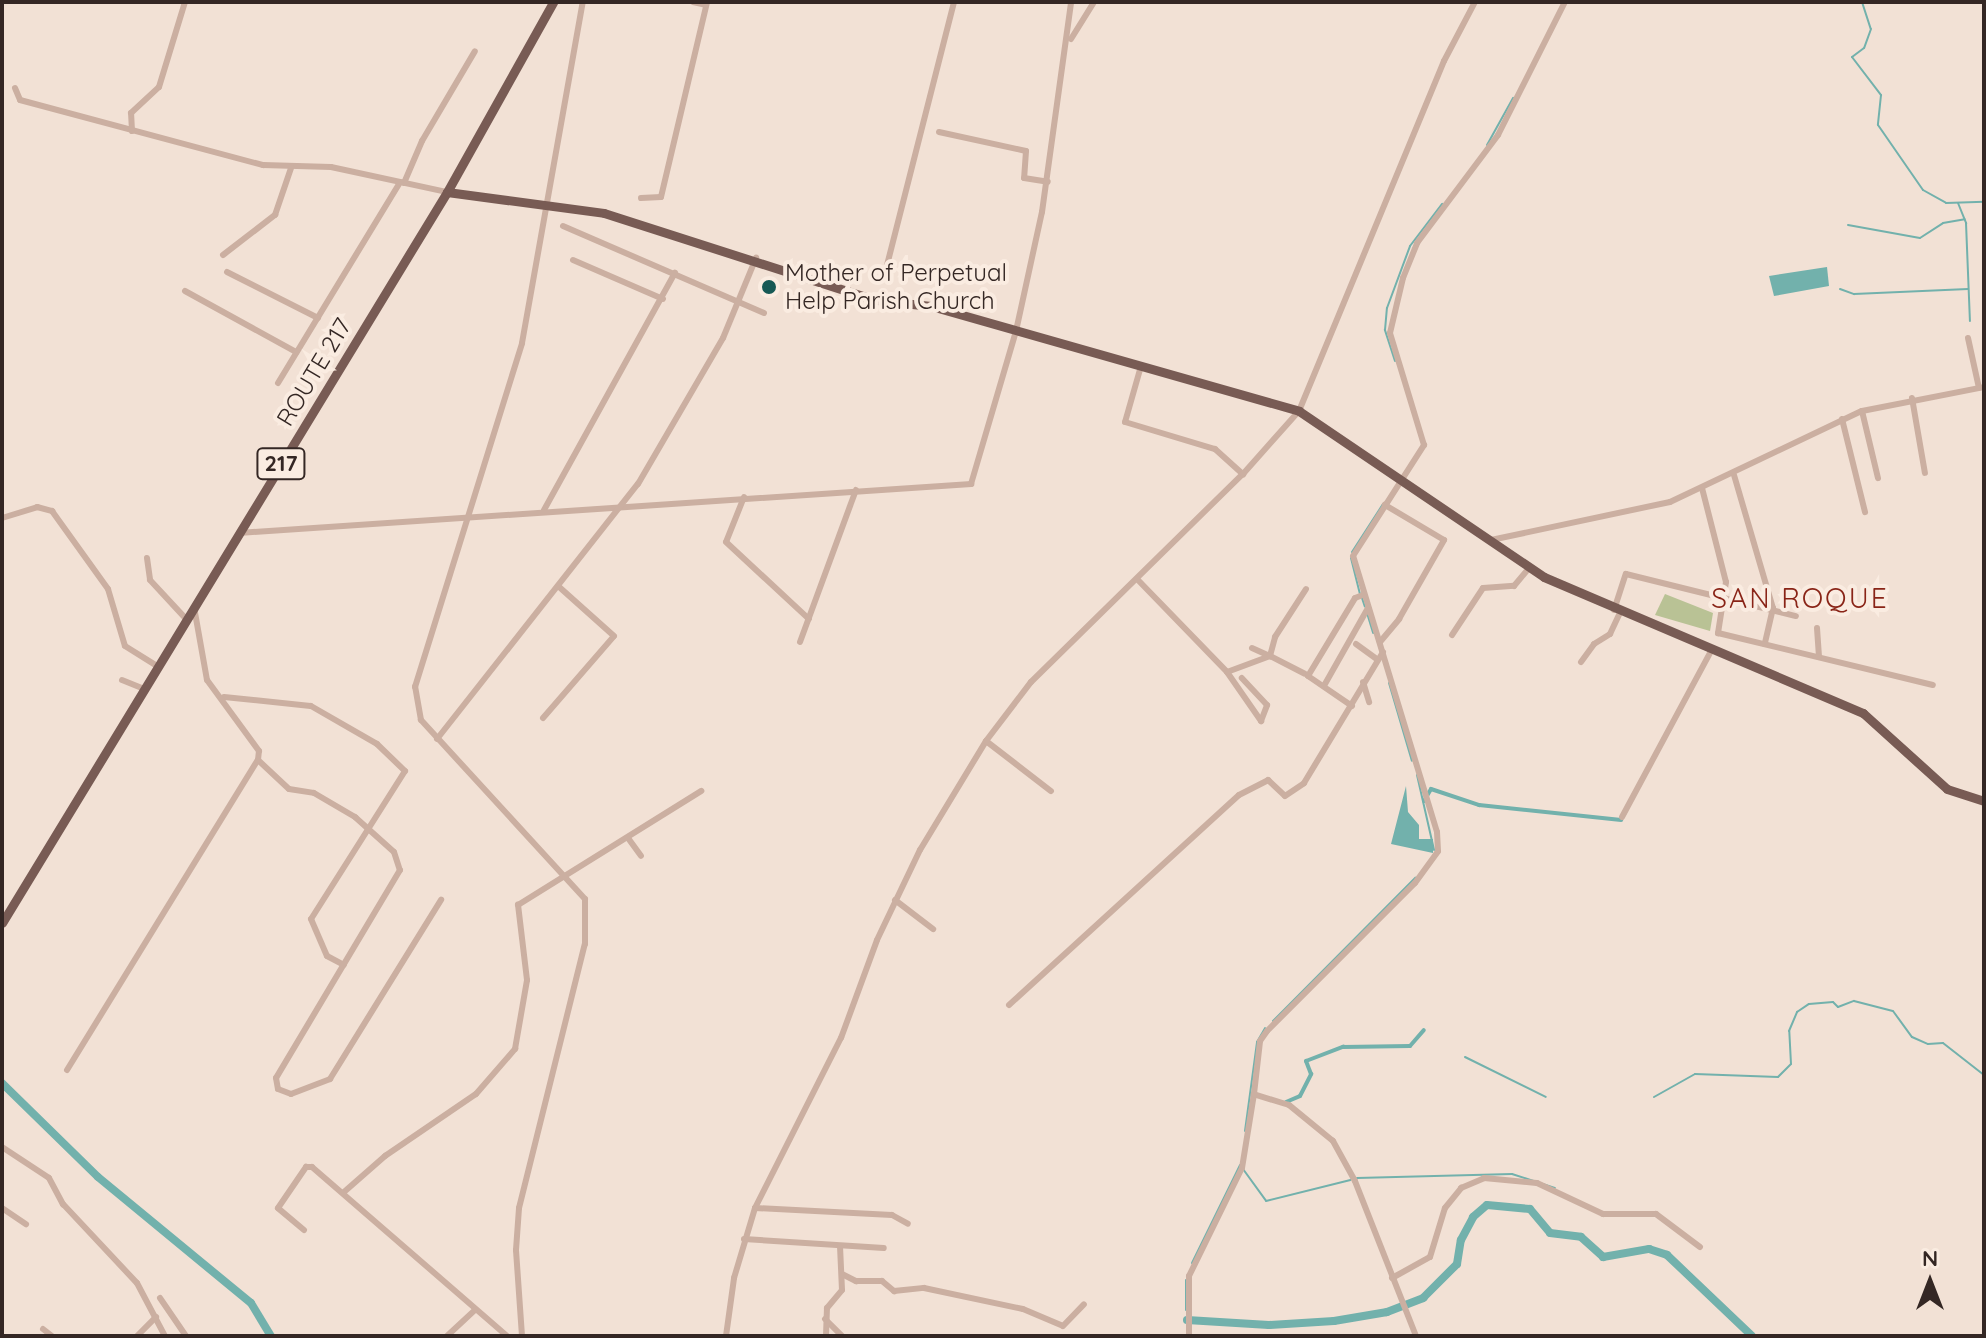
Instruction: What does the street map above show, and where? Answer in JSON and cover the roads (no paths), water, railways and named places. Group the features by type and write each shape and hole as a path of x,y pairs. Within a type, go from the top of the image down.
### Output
{"main road":[{"name":"ROUTE 217","path":"2,923 447,192 553,2"},
{"path":"447,192 543,202 604,213 756,258 875,300 931,306 1299,411 1530,567 1617,612 1863,713 1947,789 1984,801"}],"street":[{"path":"132,131 131,113 159,87 185,2"},
{"path":"522,1336 517,1299 519,1208 588,915 585,899 421,720 415,687 522,343 543,202 583,2"},
{"path":"641,198 661,197 706,4 693,2"},
{"path":"886,269 954,2"},
{"path":"239,533 467,515 971,484 1016,331 1048,182 1069,42 1071,2"},
{"path":"1069,42 1094,2"},
{"path":"726,1336 744,1239 755,1208 841,1038 895,900 986,741 1031,682 1243,474 1299,411 1444,61 1475,2"},
{"path":"1189,1336 1189,1276 1242,1168 1260,1041 1432,862 1437,832 1353,556 1424,445 1390,333 1398,292 1417,243 1498,135 1565,2"},
{"path":"278,383 402,182 422,141 475,51"},
{"path":"15,88 20,100 132,131 291,168 331,167 447,192"},
{"path":"939,132 1026,151 1024,178 1048,182"},
{"path":"223,255 275,215 291,168"},
{"path":"563,226 764,313"},
{"path":"437,739 622,506 740,302 756,258"},
{"path":"573,260 663,299"},
{"path":"227,272 318,318"},
{"path":"544,510 675,273"},
{"path":"185,291 296,352"},
{"path":"1491,540 1642,509 1734,475 1862,411 1912,398 1982,387 1968,338"},
{"path":"1141,366 1125,422 1215,449 1243,474"},
{"path":"1912,398 1925,473"},
{"path":"1862,411 1878,478"},
{"path":"1842,419 1865,512"},
{"path":"1734,475 1773,608 1765,644"},
{"path":"1702,488 1726,598 1718,633 1933,685"},
{"path":"800,642 856,490"},
{"path":"744,497 726,542 809,619"},
{"path":"1380,642 1399,619 1444,540 1385,505"},
{"path":"2,518 37,507 52,511 108,589 125,646 158,667"},
{"path":"147,558 150,580 187,620"},
{"path":"1452,635 1483,588 1516,585 1530,567"},
{"path":"1581,662 1610,634 1626,574 1796,616"},
{"path":"1137,579 1227,672 1261,721 1267,705 1242,678"},
{"path":"543,718 614,636 558,586"},
{"path":"1270,656 1275,637 1306,589"},
{"path":"1352,706 1325,684 1308,676 1355,598 1363,595"},
{"path":"67,1070 258,760 259,751 228,702 207,680 194,607"},
{"path":"1325,684 1368,608"},
{"path":"1817,628 1819,657"},
{"path":"1356,644 1377,659"},
{"path":"1252,648 1305,674"},
{"path":"1622,817 1711,651"},
{"path":"1009,1005 1239,795 1268,780 1285,796 1304,783 1383,652"},
{"path":"1227,672 1270,656"},
{"path":"122,680 144,689"},
{"path":"1363,682 1369,702"},
{"path":"228,702 311,706 345,722 399,762 405,771 311,919 327,956 344,965"},
{"path":"986,741 1051,791"},
{"path":"258,760 289,789 314,793 367,829 394,852 400,870 276,1078 278,1089 291,1094 330,1079 441,900"},
{"path":"344,1192 385,1156 476,1094 515,1049 527,980 518,905 561,875 628,838 701,791"},
{"path":"628,838 641,856"},
{"path":"895,900 933,929"},
{"path":"1254,1094 1289,1105 1333,1140 1355,1181 1416,1336"},
{"path":"2,1147 49,1178 63,1204 131,1276 165,1336"},
{"path":"304,1230 278,1208 306,1167 344,1192 391,1241 507,1336"},
{"path":"1392,1278 1430,1257 1445,1208 1461,1188 1484,1178 1537,1183 1603,1214 1656,1214 1700,1247"},
{"path":"755,1208 887,1214 908,1224"},
{"path":"3,1211 26,1224"},
{"path":"744,1239 884,1248"},
{"path":"826,1336 827,1308 841,1295 840,1246"},
{"path":"842,1274 856,1281 882,1281 894,1291 924,1288 1023,1309 1063,1326 1084,1304"},
{"path":"160,1298 186,1336"},
{"path":"447,1336 475,1310"},
{"path":"137,1336 156,1317"},
{"path":"825,1319 842,1336"},
{"path":"43,1329 52,1336"}],"water":[{"path":"1827,267 1829,286 1774,296 1769,276"},
{"path":"1406,786 1408,812 1419,825 1419,839 1433,839 1433,853 1391,844"}],"waterway":[{"path":"1862,2 1871,29 1864,48 1852,57 1881,95 1878,125 1923,190 1946,203 1984,202"},
{"path":"1487,145 1513,98"},
{"path":"1958,203 1966,223 1970,321"},
{"path":"1395,361 1385,330 1387,308 1410,246 1442,204"},
{"path":"1848,225 1920,238 1943,223 1965,219"},
{"path":"1840,289 1854,294 1968,289"},
{"path":"1352,552 1383,504"},
{"path":"1351,558 1360,594"},
{"path":"1362,598 1365,607"},
{"path":"1367,613 1373,633"},
{"path":"1389,683 1412,761"},
{"path":"1417,775 1434,850"},
{"path":"1424,801 1431,789 1479,805 1621,820"},
{"path":"1273,1021 1415,878"},
{"path":"1654,1097 1695,1074 1778,1077 1791,1064 1789,1031 1797,1012 1809,1004 1833,1002 1838,1007 1854,1001 1893,1011 1912,1037 1928,1044 1943,1043 1984,1075"},
{"path":"1245,1131 1257,1042 1265,1028"},
{"path":"1286,1102 1300,1096 1311,1074 1306,1061 1343,1047 1410,1046 1424,1030"},
{"path":"1465,1057 1546,1097"},
{"path":"2,1083 98,1177 251,1303 271,1336"},
{"path":"1192,1263 1240,1165"},
{"path":"1243,1169 1266,1201 1350,1180"},
{"path":"1357,1178 1512,1174 1555,1188"},
{"path":"1187,1320 1269,1325 1334,1321 1387,1312 1423,1298 1457,1264 1461,1240 1473,1217 1487,1205 1530,1209 1550,1233 1581,1237 1603,1257 1649,1249 1667,1255 1752,1336"},
{"path":"1186,1280 1186,1310"}],"place":[{"name":"Mother of Perpetual Help Parish Church","path":"769,287"}],"district":[{"name":"SAN ROQUE","path":"1800,598"}]}
